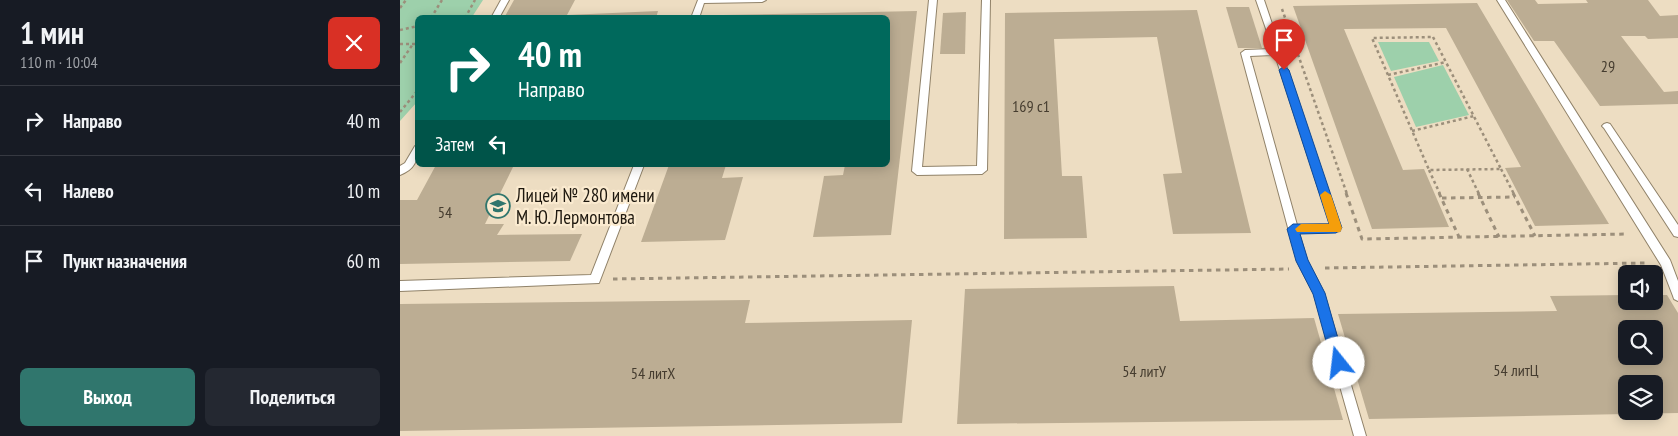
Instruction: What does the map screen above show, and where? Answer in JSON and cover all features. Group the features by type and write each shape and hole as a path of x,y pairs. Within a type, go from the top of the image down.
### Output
{"lane":[{"path":"497,15 505,0"},
{"path":"696,15 701,2 762,0"},
{"path":"933,0 916,171 982,170 986,0"},
{"path":"1260,0 1336,228 1293,229"},
{"path":"1501,0 1666,263 1678,296"},
{"path":"1278,52 1245,53 1293,229 1306,268 1319,293 1360,436"},
{"path":"1607,126 1678,233"},
{"path":"400,171 408,166 415,154"},
{"path":"400,286 595,280 638,167"}],"path":[{"path":"400,8 406,0"},
{"path":"432,15 442,0"},
{"path":"467,15 475,0"},
{"path":"1279,0 1362,239 1635,234"},
{"path":"400,30 415,27"},
{"path":"1459,237 1372,38 1433,37 1535,236"},
{"path":"400,44 413,44"},
{"path":"400,63 413,44"},
{"path":"1388,75 1446,62"},
{"path":"400,112 415,94"},
{"path":"1412,131 1474,116"},
{"path":"1429,170 1500,168"},
{"path":"1467,169 1499,236"},
{"path":"1442,198 1515,197"},
{"path":"595,280 1666,263"}],"green space":[{"path":"400,0 483,0 473,15 415,15 415,104 400,121"},
{"path":"1378,42 1429,42 1439,61 1391,71"},
{"path":"1443,65 1469,115 1416,127 1394,77"}],"building":[{"path":"514,0 575,0 567,15 506,15"},
{"path":"1507,0 1535,0 1538,4 1588,3 1586,0 1648,0 1660,16 1678,15 1678,38 1648,39 1645,36 1621,36 1664,92 1678,91 1678,104 1600,106 1554,41 1534,41"},
{"path":"1477,3 1609,224 1535,226 1505,168 1521,167 1446,28 1344,29 1403,170 1424,169 1449,227 1372,229 1293,6"},
{"path":"1226,7 1249,7 1262,48 1238,48"},
{"path":"1197,10 1251,233 1173,234 1163,174 1182,173 1157,37 1054,39 1062,176 1082,176 1087,238 1004,239 1005,13"},
{"path":"658,11 657,15 567,15"},
{"path":"917,11 891,235 813,237 824,176 843,175 845,167 890,167 890,15 723,15"},
{"path":"966,12 965,54 940,54 943,13"},
{"path":"435,167 513,167 485,224 504,224 497,235 582,234 570,261 400,264 400,200 417,200"},
{"path":"668,167 725,167 722,178 743,177 725,240 641,242"},
{"path":"1174,286 1180,321 1314,318 1343,420 957,424 965,289"},
{"path":"1618,295 1618,310 1663,310 1663,295 1667,295 1678,313 1678,413 1663,413 1663,375 1618,375 1618,414 1369,419 1338,314 1557,311 1550,296"},
{"path":"750,300 745,323 912,320 902,423 400,431 400,304"}],"slow traffic":[{"path":"1301,229 1336,228 1325,195"}],"place":[{"name":"Лицей № 280 имени М. Ю. Лермонтова","path":"498,206"}],"route":[{"path":"1284,70 1336,228 1293,229 1302,261 1319,293 1339,363"}]}
